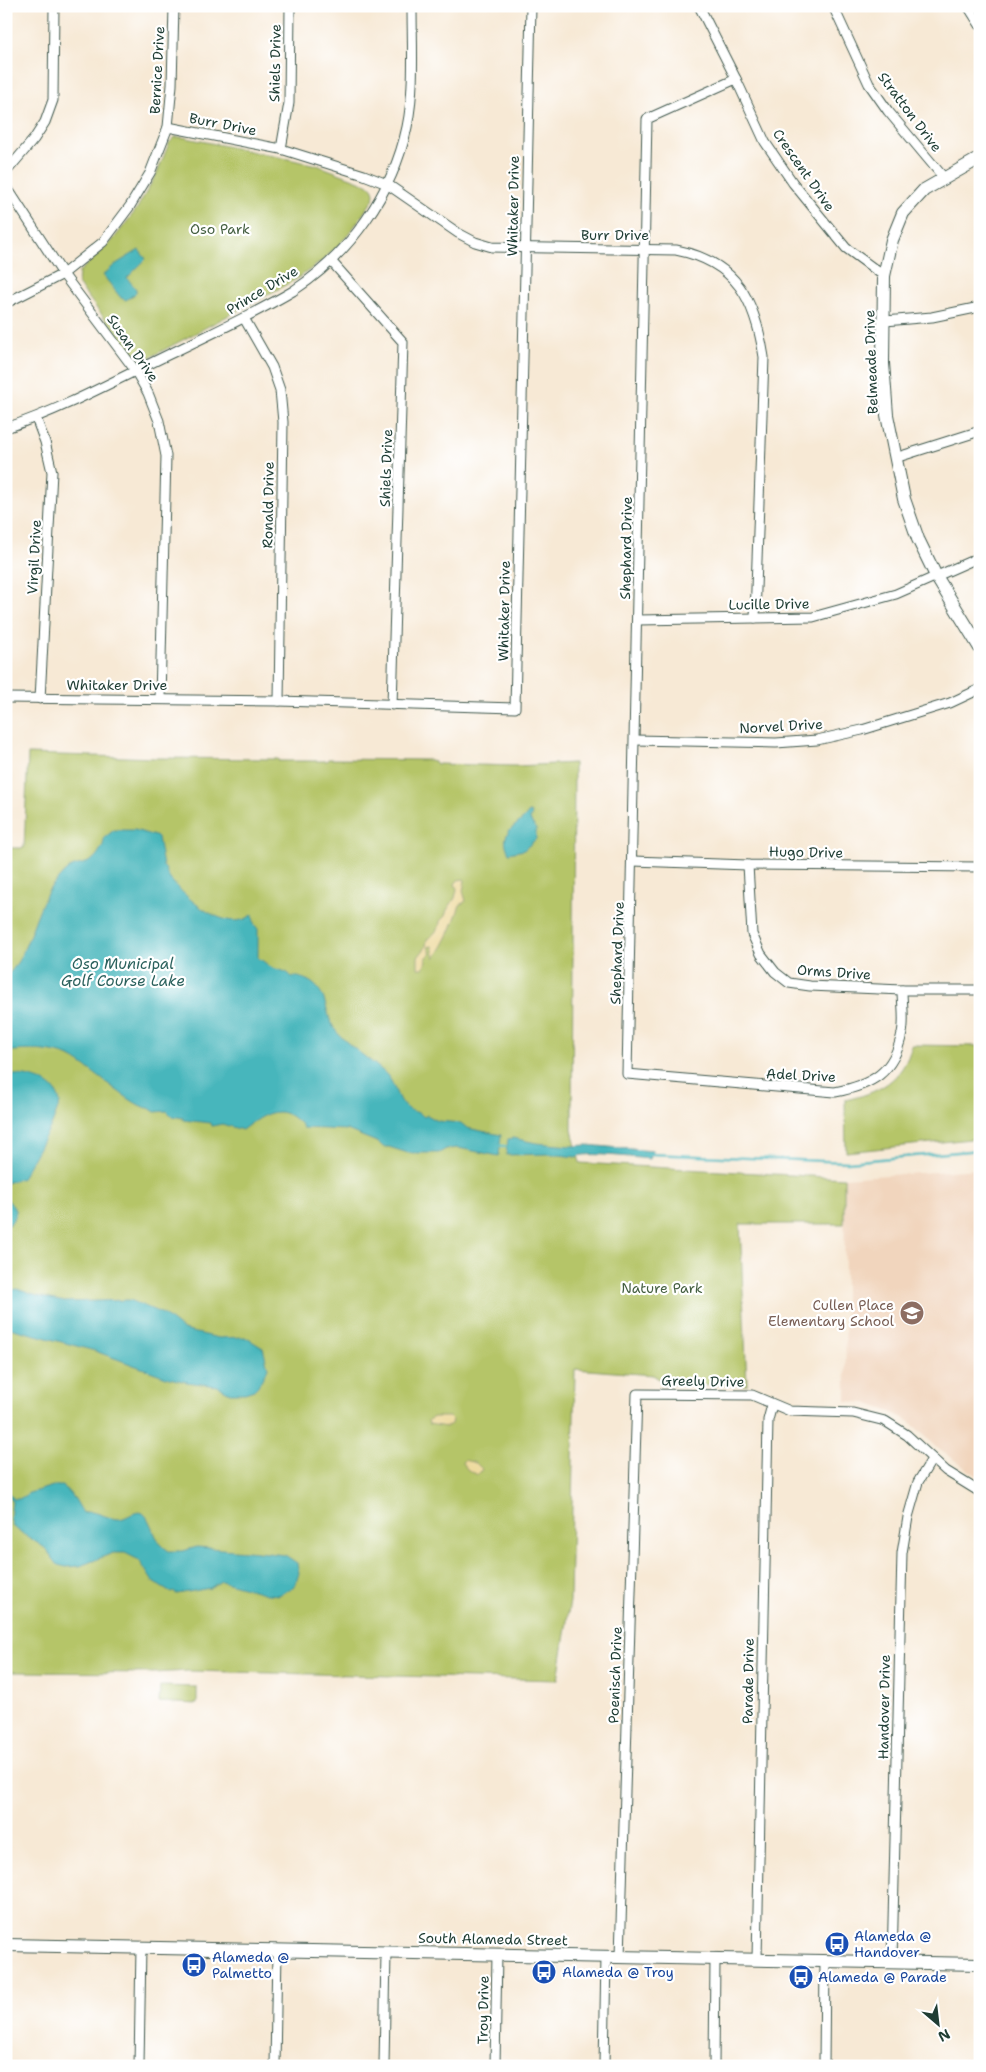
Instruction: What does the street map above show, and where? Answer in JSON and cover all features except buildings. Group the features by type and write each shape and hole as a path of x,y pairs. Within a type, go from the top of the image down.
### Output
{"main road":[{"name":"Belmeade Drive","path":"980,158 924,190 903,213 892,240 884,276 885,321 883,363 895,458 904,499 918,539 936,576 980,648"},
{"name":"South Alameda Street","path":"6,1945 980,1964"}],"street":[{"path":"6,172 41,128 53,100 54,6"},
{"name":"Bernice Drive","path":"6,303 63,274 103,242 130,206 150,173 168,127 172,85 174,6"},
{"name":"Shiels Drive","path":"281,149 289,104 290,6"},
{"name":"Prince Drive","path":"6,428 36,418 77,400 244,318 294,290 331,261 362,226 387,184 399,157 411,96 412,6"},
{"name":"Whitaker Drive","path":"6,698 279,701 515,708 531,6"},
{"name":"Crescent Drive","path":"699,6 765,142 793,183 846,248 884,276"},
{"name":"Stratton Drive","path":"833,6 869,84 888,111 944,178"},
{"path":"968,6 980,25"},
{"name":"Shephard Drive","path":"627,1074 633,861 647,119 736,79"},
{"name":"Burr Drive","path":"168,127 281,149 364,174 387,184 458,234 492,247 676,250 694,254 721,268 731,276 743,291 759,326 764,357 755,618"},
{"name":"Susan Drive","path":"6,186 63,274 135,370 148,393 159,421 166,456 160,699"},
{"name":"Shiels Drive","path":"331,261 403,342 392,705"},
{"path":"885,321 932,317 980,307"},
{"name":"Ronald Drive","path":"244,318 272,367 280,390 283,422 279,701"},
{"name":"Virgil Drive","path":"36,418 45,442 52,472 40,699"},
{"path":"895,458 980,431"},
{"name":"Lucille Drive","path":"638,620 813,617 896,594 980,557"},
{"name":"Norvel Drive","path":"634,740 776,743 817,740 862,730 950,703 980,689"},
{"name":"Hugo Drive","path":"633,861 748,865 980,867"},
{"name":"Orms Drive","path":"748,865 752,934 761,954 775,972 789,983 810,986 902,990 980,990"},
{"name":"Adel Drive","path":"627,1074 835,1092 860,1087 878,1077 893,1059 902,1032 902,990"},
{"name":"Greely Drive","path":"637,1394 752,1395 790,1411 853,1413 885,1421 907,1435 946,1471 980,1492"},
{"name":"Poenisch Drive","path":"620,1957 637,1394"},
{"name":"Parade Drive","path":"756,1959 768,1420 772,1405"},
{"name":"Handover Drive","path":"892,1962 902,1562 908,1518 918,1482 932,1459"},
{"path":"139,2066 141,1947"},
{"path":"275,2066 277,1950"},
{"path":"384,2066 386,1952"},
{"name":"Troy Drive","path":"495,2066 498,1954"},
{"path":"604,2066 606,1956"},
{"path":"714,2066 716,1959"},
{"path":"824,2066 825,1961"}],"shaded area":[{"name":"Cullen Place Elementary School","path":"980,1169 980,1478 940,1450 909,1421 866,1403 846,1401 844,1178"}],"green space":[{"name":"Oso Park","path":"175,137 317,165 367,184 373,189 374,197 349,234 337,247 321,262 295,280 147,359 137,359 78,284 79,272 112,241 136,210 157,173 169,143"},
{"name":"Nature Park","path":"28,754 278,759 278,761 327,761 328,759 431,760 437,764 517,766 574,763 572,1130 580,1163 844,1178 844,1224 740,1224 747,1385 667,1384 653,1375 575,1369 570,1601 558,1680 189,1671 154,1673 10,1672 6,1900 6,848 24,848"},
{"path":"912,1045 980,1046 980,1138 846,1152 845,1100 868,1094 888,1083 902,1068"},
{"path":"160,1686 197,1687 197,1704 159,1702"}],"sand":[{"path":"464,879 463,891 466,901 460,905 449,933 435,958 432,946 428,947 431,953 426,958 423,968 418,968 418,957 426,947 427,939 436,931 440,921 455,898 457,889 455,884 458,880"},
{"path":"434,1417 450,1417 452,1419 451,1424 446,1427 429,1424 428,1420"},
{"path":"464,1460 476,1463 482,1469 478,1475 468,1470 462,1463"}],"water":[{"path":"139,250 146,259 127,278 136,289 136,293 126,300 121,298 103,275 116,264"},
{"path":"529,812 532,813 530,820 536,829 536,839 524,850 509,853 506,845 507,834"},
{"name":"Oso Municipal Golf Course Lake","path":"114,830 135,830 158,837 163,866 169,877 197,905 208,912 232,921 243,920 253,914 254,924 258,929 258,958 271,967 285,972 292,977 307,980 319,989 338,1034 386,1074 405,1107 424,1117 427,1115 438,1121 461,1123 467,1128 501,1135 499,1156 458,1148 446,1149 439,1153 408,1153 383,1147 379,1143 347,1130 303,1128 295,1119 281,1112 261,1117 242,1130 222,1124 212,1126 211,1123 183,1120 183,1118 172,1116 167,1111 155,1112 134,1102 72,1058 39,1050 6,1052 6,976 20,959 45,897 51,887 71,867 88,862 95,857 103,846 104,838"},
{"path":"6,1074 31,1077 47,1084 58,1095 60,1103 52,1124 22,1178 6,1183"},
{"path":"513,1138 536,1143 653,1151 650,1159 600,1155 581,1155 576,1157 550,1154 506,1155 508,1139"},
{"path":"6,1198 15,1210 15,1216 6,1228"},
{"path":"17,1289 64,1302 130,1300 163,1314 183,1330 219,1338 245,1337 263,1348 268,1368 254,1390 245,1393 230,1393 217,1386 169,1378 95,1351 6,1327 6,1291"},
{"path":"53,1486 63,1486 75,1499 83,1513 92,1512 120,1519 137,1512 143,1513 156,1537 169,1551 183,1551 197,1547 285,1555 297,1563 299,1573 296,1583 292,1588 279,1595 267,1594 221,1581 210,1588 177,1594 171,1593 153,1582 139,1560 125,1553 113,1553 80,1566 66,1567 58,1565 45,1548 13,1527 10,1518 12,1502 7,1494 9,1493 14,1499 19,1499 29,1493"}],"waterway":[{"path":"497,1145 509,1147"},
{"path":"650,1154 848,1162 980,1150"}],"place":[{"name":"Cullen Place Elementary School","path":"912,1313"},
{"name":"Alameda @ Handover","path":"837,1944"},
{"name":"Alameda @ Palmetto","path":"194,1965"},
{"name":"Alameda @ Troy","path":"544,1972"},
{"name":"Alameda @ Parade","path":"801,1977"}]}
